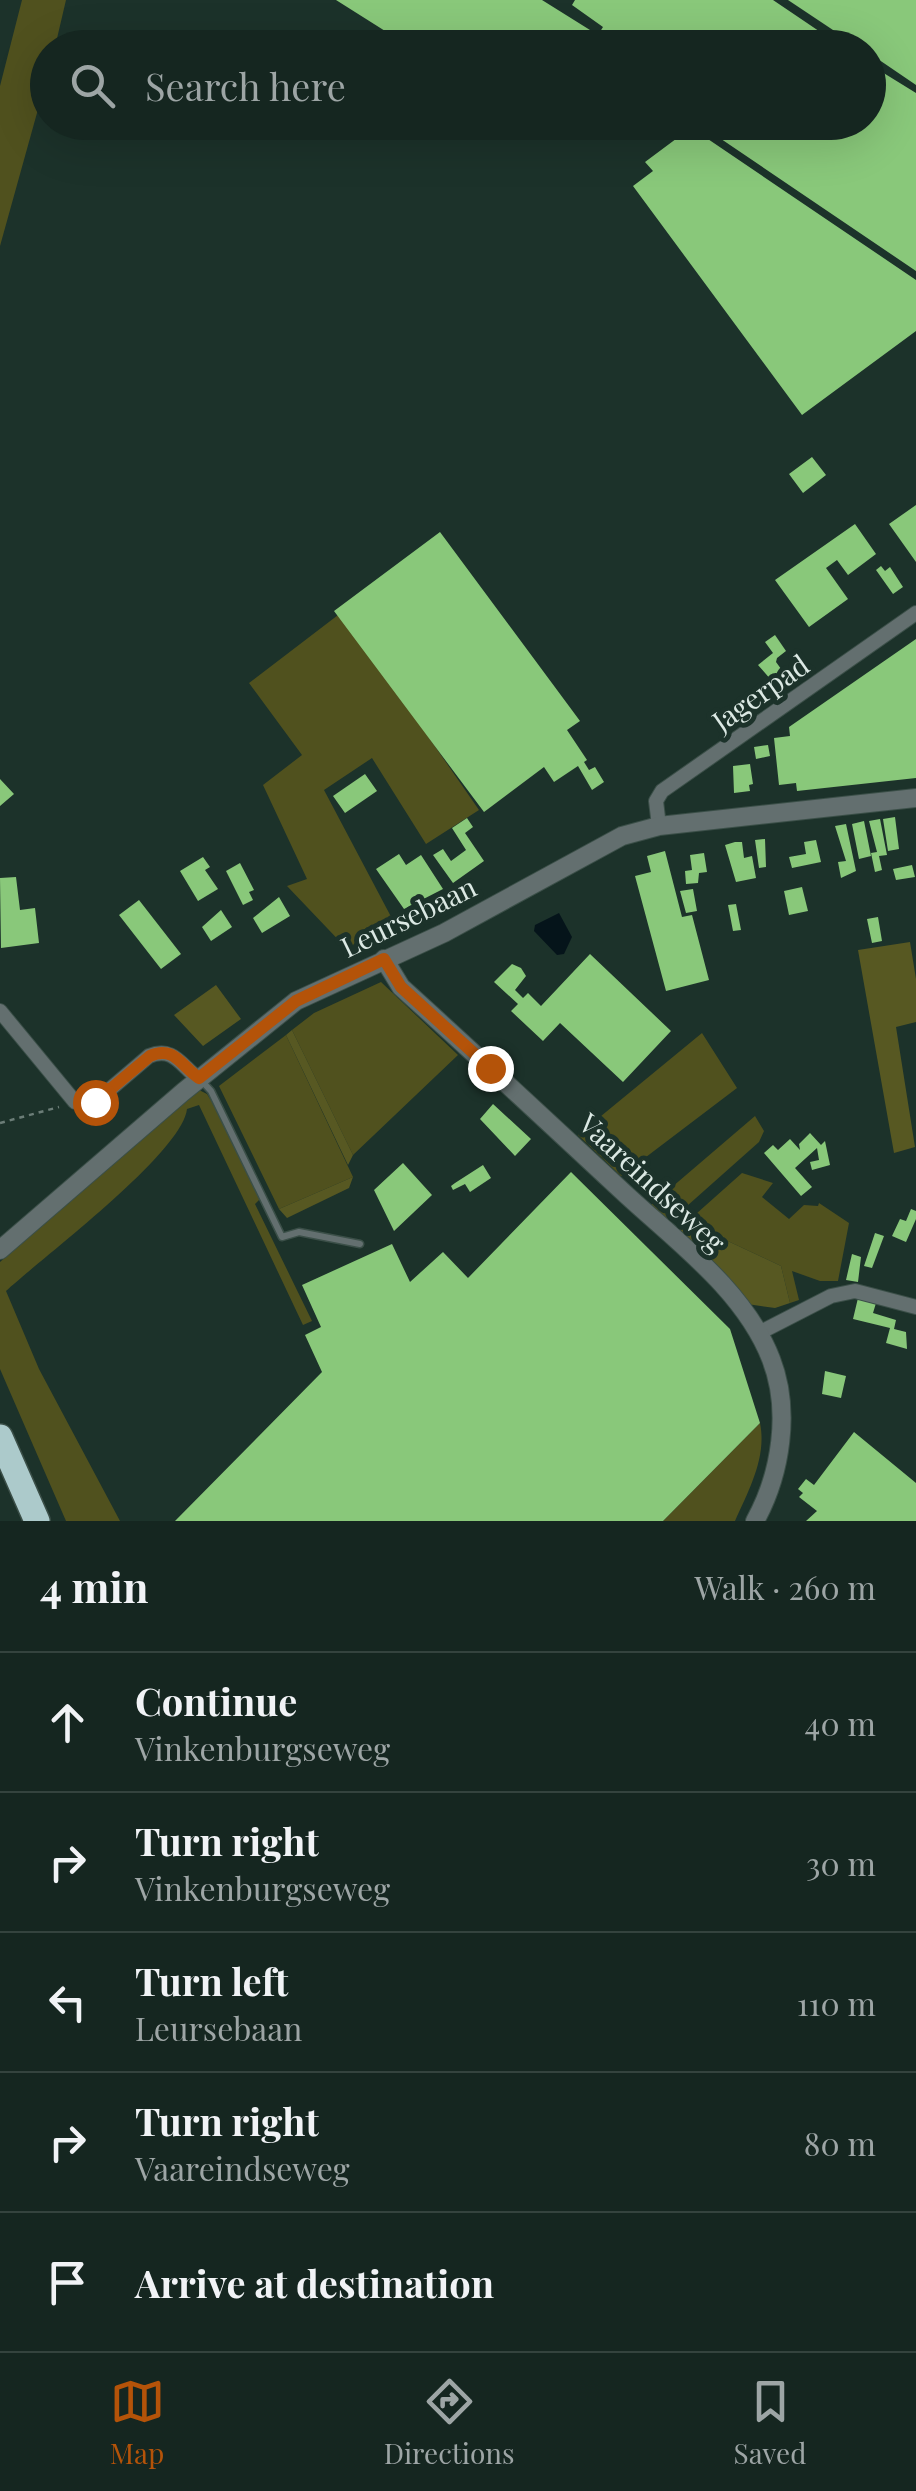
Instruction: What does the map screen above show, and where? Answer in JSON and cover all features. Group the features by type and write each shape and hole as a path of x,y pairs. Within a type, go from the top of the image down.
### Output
{"highway":[{"path":"0,1437 37,1521"}],"street":[{"name":"Jagerpad","path":"658,826 656,801 662,791 916,613"},
{"name":"Leursebaan","path":"0,1250 199,1078 296,1001 444,933 605,844 658,826 916,798"},
{"name":"Vaareindseweg","path":"384,959 401,987 712,1276 759,1333 773,1363 780,1406 780,1454 766,1501 755,1521"},
{"path":"0,1011 75,1102 95,1102 159,1052 177,1056 199,1078"},
{"path":"759,1333 831,1296 855,1291 916,1307"}],"lane":[{"path":"199,1078 211,1090 282,1237 299,1232 360,1244"}],"path":[{"path":"0,1124 75,1102"}],"shaded area":[{"path":"22,0 66,0 59,30 30,30 30,138 0,246 0,86"},
{"path":"342,612 479,810 426,844 372,758 324,790 397,928 348,950 287,886 307,879 263,785 302,755 249,683"},
{"path":"559,913 572,937 564,954 557,955 534,931 535,925"},
{"path":"910,942 916,979 916,1022 896,1027 915,1147 894,1153 858,950"},
{"path":"381,982 458,1055 353,1155 292,1030 314,1013"},
{"path":"216,985 241,1019 203,1046 174,1015"},
{"path":"292,1030 353,1155 348,1165 286,1035"},
{"path":"702,1033 737,1088 621,1176 578,1135"},
{"path":"286,1035 353,1177 279,1209 219,1086"},
{"path":"197,1089 212,1102 260,1199 255,1204 312,1321 303,1325 199,1105 187,1109 179,1128 137,1177 6,1291 39,1369 120,1521 66,1521 0,1369 0,1262"},
{"path":"755,1116 764,1131 759,1142 669,1222 651,1205"},
{"path":"742,1173 773,1183 762,1197 789,1219 804,1205 819,1203 849,1223 838,1281 820,1281 792,1271 799,1300 790,1303 781,1266 687,1222"},
{"path":"353,1177 349,1188 287,1218 279,1209"},
{"path":"687,1222 781,1266 790,1303 775,1308 747,1304 678,1231"},
{"path":"760,1423 759,1461 735,1521 663,1521"}],"building":[{"path":"336,0 542,0 590,30 384,30"},
{"path":"575,0 773,0 817,30 601,30 603,27 572,5"},
{"path":"788,0 916,0 916,85 886,65 886,30 833,30"},
{"path":"886,74 916,93 916,271 723,140 886,140"},
{"path":"675,140 709,140 916,280 916,331 802,415 633,186 653,171 645,162"},
{"path":"812,457 826,475 803,493 789,474"},
{"path":"916,505 916,562 889,524"},
{"path":"855,524 876,554 848,575 837,560 826,568 848,599 809,627 775,580"},
{"path":"440,532 580,721 567,730 587,760 584,762 589,770 595,767 604,782 592,790 578,766 554,782 544,767 484,812 334,611"},
{"path":"881,566 885,571 890,567 903,587 893,594 876,570"},
{"path":"775,635 786,651 776,662 784,673 772,681 758,665 773,653 765,642"},
{"path":"916,639 916,778 797,791 796,783 779,785 774,738 790,736 789,727"},
{"path":"768,745 770,756 756,759 754,747"},
{"path":"750,764 750,791 734,793 733,766"},
{"path":"365,774 377,791 345,813 333,796"},
{"path":"0,779 14,794 0,806"},
{"path":"895,817 899,849 888,851 883,819"},
{"path":"467,818 473,827 465,833 484,861 453,883 433,855 443,849 451,861 466,850 452,828"},
{"path":"880,819 887,855 879,856 882,870 875,872 871,853 877,852 869,821"},
{"path":"864,821 871,856 859,859 852,824"},
{"path":"846,824 856,871 841,878 838,862 846,861 835,826"},
{"path":"765,839 766,867 759,868 755,840"},
{"path":"816,840 821,862 792,868 789,857 806,854 804,842"},
{"path":"742,842 744,858 752,856 756,878 736,882 725,845"},
{"path":"665,851 682,917 692,915 709,980 666,991 635,876 651,872 647,856"},
{"path":"704,853 707,872 699,873 698,883 686,884 685,871 692,870 690,855"},
{"path":"399,854 406,865 421,855 443,889 404,909 376,869"},
{"path":"203,857 210,867 205,870 218,889 198,901 180,871"},
{"path":"240,863 254,890 249,892 253,900 243,905 226,871"},
{"path":"912,865 915,877 896,880 893,869"},
{"path":"16,877 20,910 35,908 39,943 1,948 0,878"},
{"path":"802,887 808,911 789,915 784,891"},
{"path":"693,889 697,911 686,913 680,891"},
{"path":"279,897 290,916 262,933 253,918"},
{"path":"139,900 181,954 161,969 119,915"},
{"path":"736,904 741,930 733,931 728,905"},
{"path":"221,910 232,927 211,941 202,927"},
{"path":"878,917 882,941 872,943 867,919"},
{"path":"590,954 671,1031 623,1082 560,1023 543,1041 511,1011 518,1004 494,982 512,964 521,968 526,976 515,990 523,998 528,993 541,1006"},
{"path":"493,1104 531,1139 515,1156 480,1119"},
{"path":"810,1133 821,1145 825,1141 830,1165 812,1170 810,1162 819,1160 817,1148 795,1168 812,1187 801,1196 764,1153 773,1145 778,1150 790,1139 800,1150 799,1144"},
{"path":"403,1163 432,1195 394,1231 374,1190"},
{"path":"483,1165 491,1178 470,1192 465,1184 453,1190 451,1186"},
{"path":"571,1172 730,1329 760,1423 663,1521 175,1521 322,1372 305,1335 321,1327 302,1285 392,1244 410,1282 443,1252 468,1278"},
{"path":"911,1209 916,1211 916,1219 906,1242 892,1236 900,1219 906,1221"},
{"path":"875,1233 884,1236 872,1268 864,1266"},
{"path":"852,1254 861,1257 858,1282 846,1280"},
{"path":"858,1298 876,1303 873,1313 896,1320 894,1329 906,1332 907,1349 886,1343 890,1328 853,1319"},
{"path":"825,1371 846,1376 841,1398 822,1394"},
{"path":"854,1432 916,1483 916,1521 806,1521 817,1511 799,1497 803,1493 798,1489 806,1479 814,1485"}],"route":[{"path":"95,1102 159,1052 177,1056 199,1078 296,1001 384,959 401,987 490,1068"}]}
